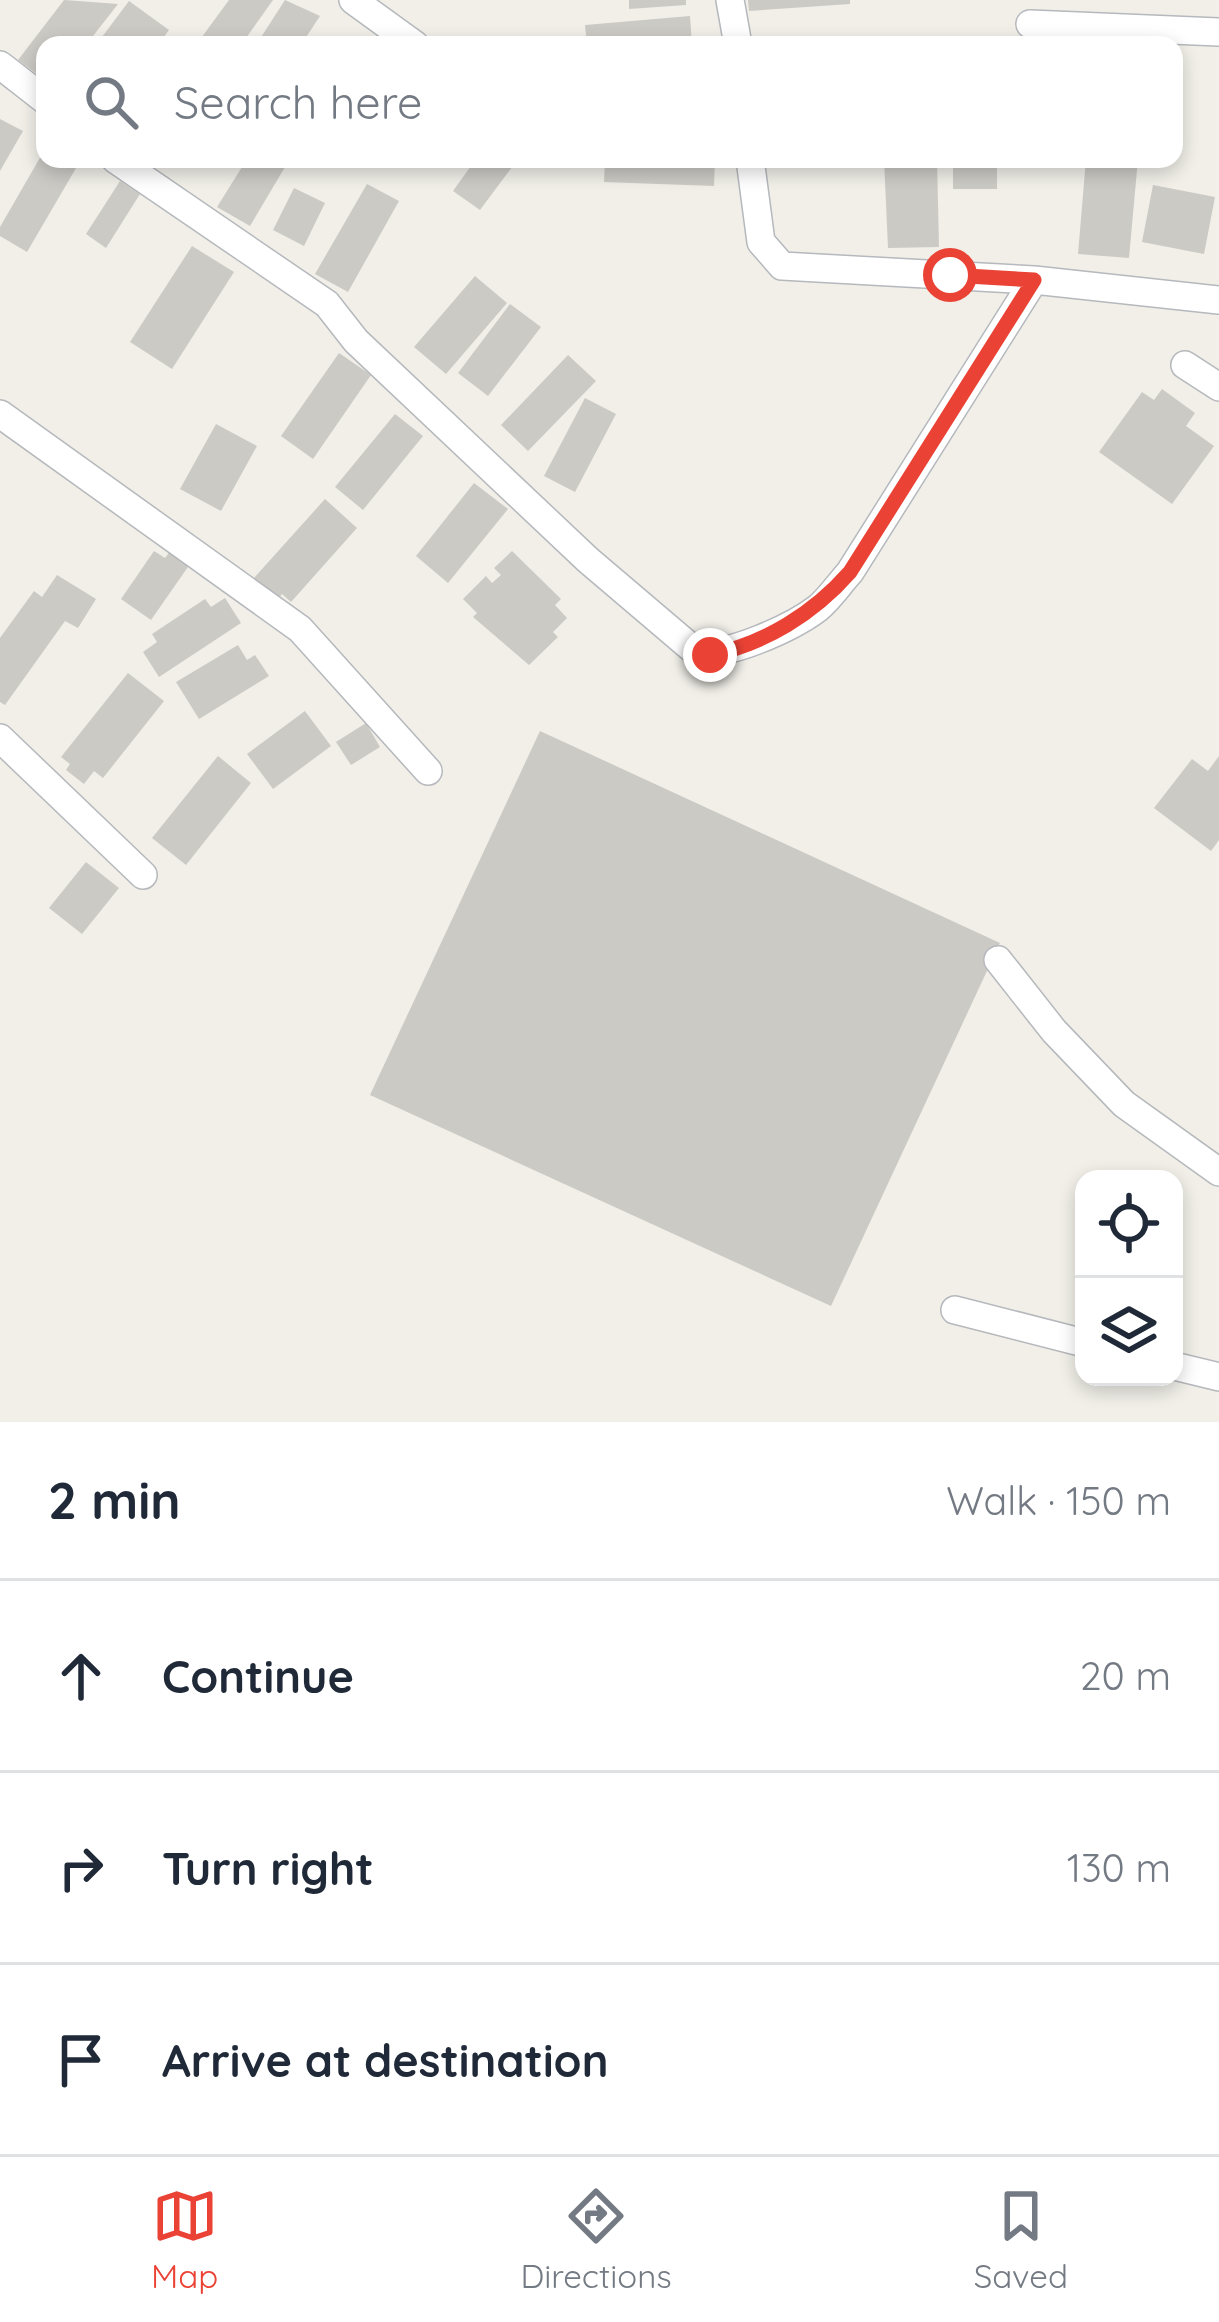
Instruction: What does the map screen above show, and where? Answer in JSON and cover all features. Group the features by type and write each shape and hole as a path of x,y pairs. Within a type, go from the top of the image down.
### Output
{"street":[{"path":"353,0 403,36"},
{"path":"730,0 736,36"},
{"path":"1030,24 1219,32"},
{"path":"0,65 36,93"},
{"path":"128,168 327,304 356,340 589,560 695,651 710,655 734,650 818,608 850,572 1034,280"},
{"path":"752,168 761,242 782,266 1034,280 1219,301"},
{"path":"1185,364 1219,387"},
{"path":"0,415 300,629 428,772"},
{"path":"0,739 143,875"},
{"path":"998,960 1054,1031 1124,1104 1219,1172"},
{"path":"955,1310 1075,1341"},
{"path":"1183,1368 1219,1377"}],"building":[{"path":"64,0 118,4 93,36 36,36"},
{"path":"229,0 273,0 247,36 203,36"},
{"path":"285,0 320,16 307,36 262,36"},
{"path":"629,0 686,0 686,5 629,9"},
{"path":"748,0 850,0 850,4 749,11"},
{"path":"129,1 169,30 165,36 103,36"},
{"path":"690,16 691,36 586,36 585,25"},
{"path":"36,37 36,73 18,60"},
{"path":"0,119 23,131 0,171"},
{"path":"36,165 76,168 27,252 0,236 0,227"},
{"path":"241,168 284,168 250,226 217,207"},
{"path":"470,168 511,168 480,210 453,191"},
{"path":"605,168 715,168 714,186 604,182"},
{"path":"884,168 937,168 939,247 888,248"},
{"path":"953,168 997,168 997,189 953,189"},
{"path":"1085,168 1137,168 1129,258 1078,254"},
{"path":"120,181 140,194 106,248 86,234"},
{"path":"367,184 399,201 348,292 315,274"},
{"path":"1153,185 1215,197 1204,254 1142,242"},
{"path":"294,188 325,203 304,246 273,230"},
{"path":"192,246 234,272 172,369 130,342"},
{"path":"475,276 507,303 446,374 414,347"},
{"path":"510,304 541,327 488,396 458,373"},
{"path":"339,353 371,375 313,459 281,436"},
{"path":"568,355 596,381 528,451 501,425"},
{"path":"1162,389 1195,413 1186,426 1214,446 1172,504 1099,452 1142,392 1154,400"},
{"path":"585,398 616,414 575,492 544,476"},
{"path":"395,414 423,436 363,510 335,487"},
{"path":"216,424 257,446 221,511 180,489"},
{"path":"474,483 508,509 448,583 416,556"},
{"path":"325,499 357,528 291,602 282,594 278,599 254,578"},
{"path":"171,550 190,564 151,620 121,599 154,551 165,558"},
{"path":"512,551 561,599 555,605 567,618 553,632 558,637 529,665 473,617 477,613 463,599 486,576 492,583 501,575 494,568"},
{"path":"57,575 96,599 78,628 65,621 5,705 0,702 0,638 34,591 42,597"},
{"path":"225,598 241,623 159,677 143,652 157,642 152,634 205,599 211,607"},
{"path":"238,645 247,660 255,655 269,676 199,719 176,682"},
{"path":"128,673 164,701 103,778 94,771 84,784 66,770 70,764 61,757"},
{"path":"305,711 331,746 273,789 247,754"},
{"path":"366,723 380,747 351,765 336,742"},
{"path":"540,731 1000,943 831,1306 370,1095"},
{"path":"218,756 251,783 186,865 152,838"},
{"path":"1219,756 1219,840 1211,851 1154,808 1192,759 1208,771"},
{"path":"86,862 119,888 82,934 49,908"}],"route":[{"path":"710,655 734,650 818,608 850,572 1034,280 950,275"}]}
